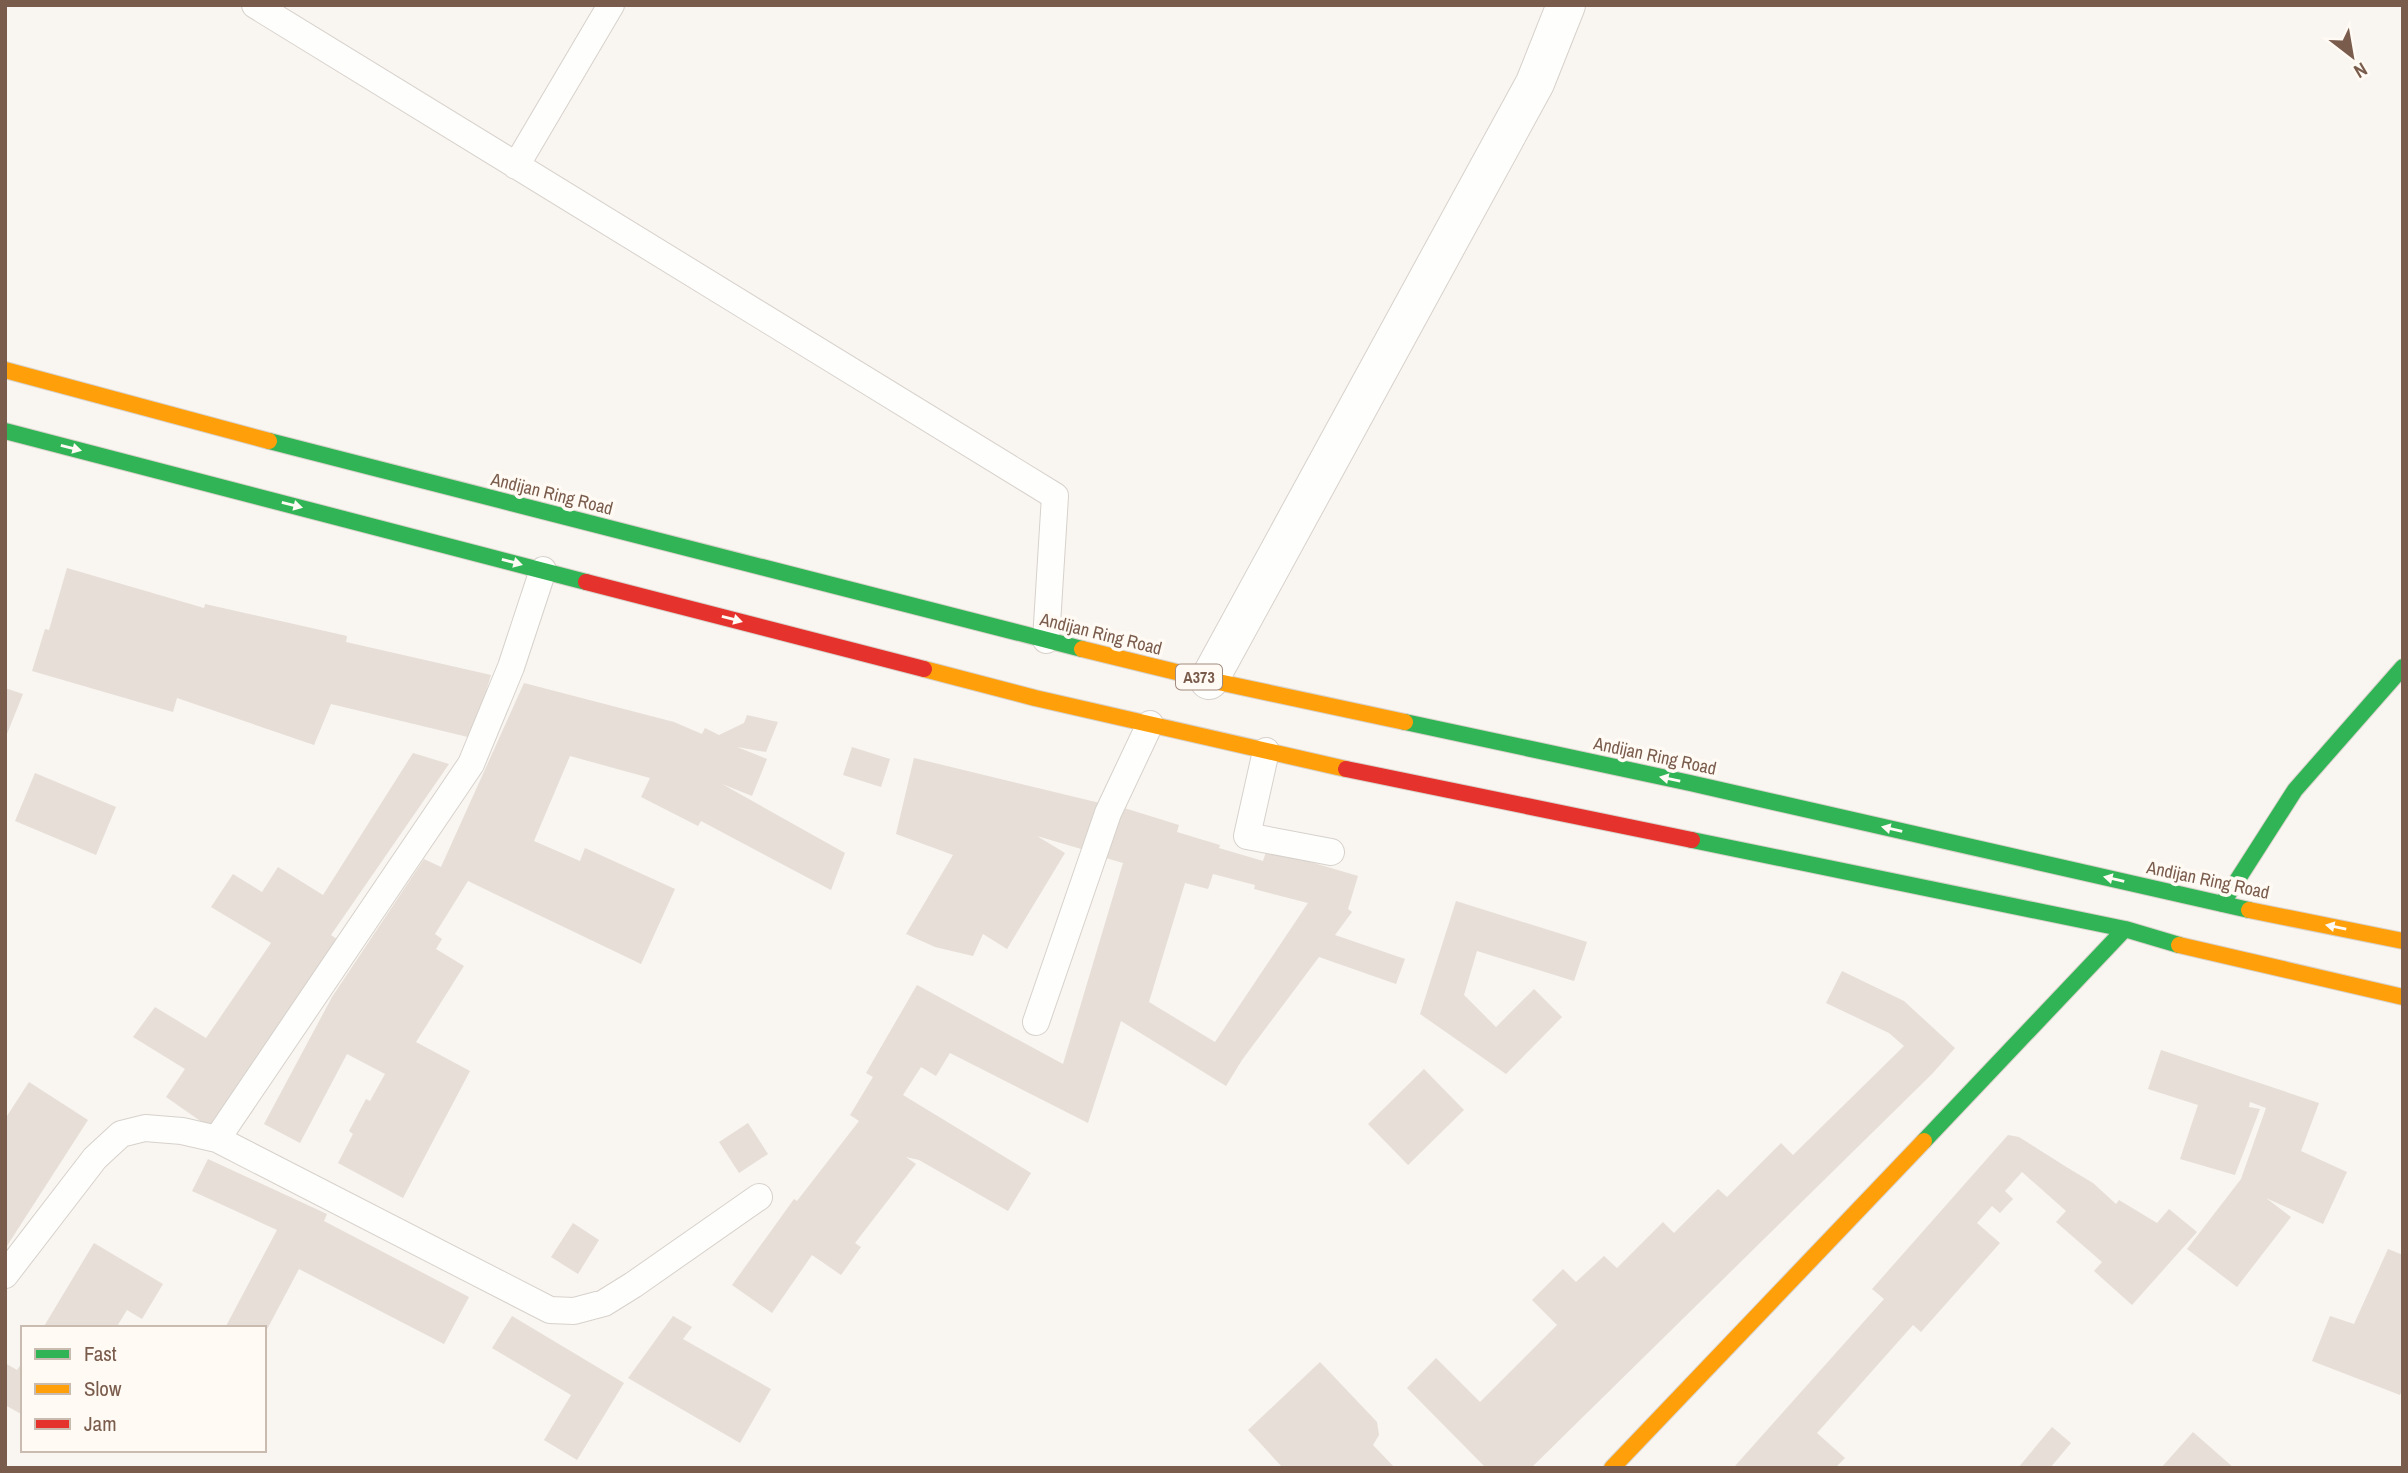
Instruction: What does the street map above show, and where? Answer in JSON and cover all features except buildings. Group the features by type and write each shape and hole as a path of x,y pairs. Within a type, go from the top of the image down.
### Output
{"main road":[{"name":"Andijan Ring Road","path":"5,370 239,433 1209,680 1676,780 2222,904 2403,941"},
{"path":"5,431 1035,698 1336,767 2125,929 2197,951 2403,997"},
{"path":"2222,904 2295,790 2403,667"},
{"path":"1612,1468 2125,929"}],"street":[{"path":"1209,680 1535,83 1566,5"}],"lane":[{"path":"255,5 1055,496 1046,640"},
{"path":"516,166 611,5"},
{"path":"217,1139 471,764 511,667 543,570"},
{"path":"1036,1022 1108,813 1150,724"},
{"path":"1266,751 1247,836 1331,852"},
{"path":"5,1275 95,1158 121,1133 145,1128 182,1131 217,1139 550,1310 574,1311 604,1303 759,1196"}],"traffic: fast":[{"path":"5,431 586,582"},
{"path":"269,441 1082,649"},
{"path":"2222,904 2295,790 2403,667"},
{"path":"1405,722 1690,783 2249,910"},
{"path":"1692,840 2125,929 2179,945"},
{"path":"1924,1141 2125,929"}],"traffic: slow":[{"path":"5,370 269,441"},
{"path":"1082,649 1209,680 1405,722"},
{"path":"924,669 1035,698 1346,769"},
{"path":"2249,910 2403,941"},
{"path":"2179,945 2403,997"},
{"path":"1612,1468 1924,1141"}],"traffic: jam":[{"path":"586,582 924,669"},
{"path":"1346,769 1692,840"}]}
